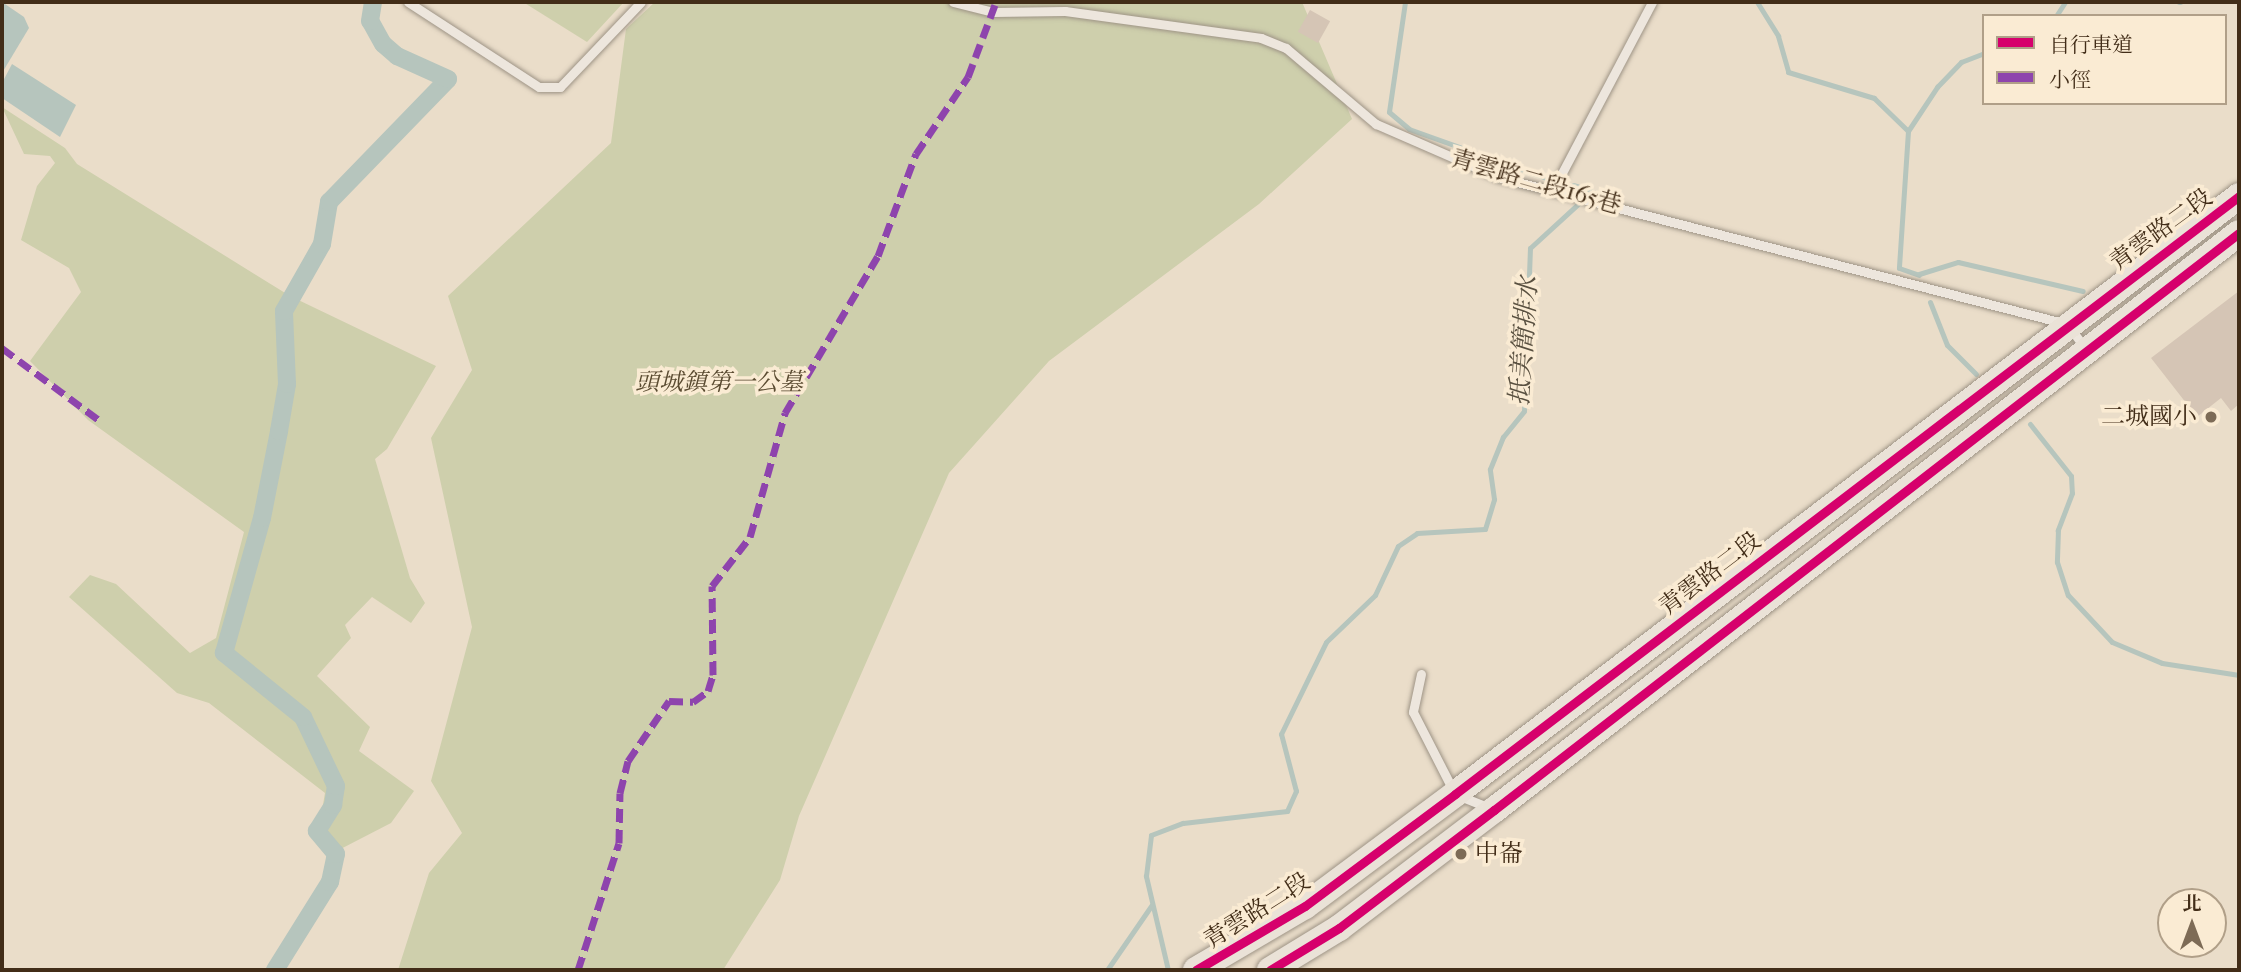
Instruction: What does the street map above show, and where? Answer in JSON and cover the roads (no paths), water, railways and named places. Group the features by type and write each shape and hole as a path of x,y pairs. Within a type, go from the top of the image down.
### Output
{"main road":[{"name":"青雲路二段","path":"1196,970 1305,906 2067,324 2239,196"},
{"name":"青雲路二段","path":"1270,970 1339,928 2239,233"}],"lane":[{"path":"408,2 539,87 560,87 641,2"},
{"name":"青雲路二段165巷","path":"953,2 993,12 1065,11 1261,37 1286,48 1376,124 1408,142 1498,177 2067,324"},
{"path":"1553,190 1652,2"},
{"path":"2067,324 2088,352"},
{"path":"1421,674 1413,712 1455,794 1494,810"}],"waterway":[{"path":"275,970 330,882 336,854 317,831 333,805 336,786 303,717 224,653 262,518 279,431 287,384 284,311 322,244 329,202 448,79 397,56 383,44 370,21 373,2"},
{"path":"1405,2 1389,112 1409,129 1549,179"},
{"path":"1757,2 1778,36 1788,72 1874,98 1908,131 1899,268 1919,275"},
{"path":"2057,14 2065,2"},
{"path":"1908,131 1937,87 1961,62 1982,54"},
{"path":"1573,185 1589,190"},
{"name":"抵美簡排水","path":"1168,970 1146,876 1151,835 1183,823 1287,811 1296,791 1281,734 1326,642 1375,595 1398,546 1417,533 1485,529 1494,499 1490,469 1503,437 1524,411 1530,248 1578,204"},
{"path":"1919,274 1958,262 2083,291"},
{"path":"1930,302 1947,345 1976,374"},
{"path":"2030,424 2071,476 2072,493 2058,530 2057,562 2068,595 2112,642 2162,663 2239,675"},
{"path":"1107,970 1151,906"}],"place":[{"name":"二城國小","path":"2211,417"},
{"name":"中崙","path":"1461,854"}],"park label":[{"name":"頭城鎮第一公墓","path":"719,383"}]}
